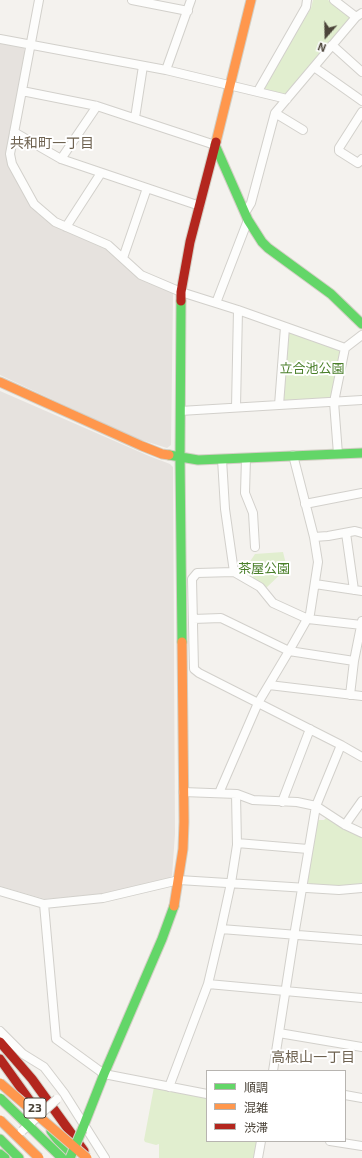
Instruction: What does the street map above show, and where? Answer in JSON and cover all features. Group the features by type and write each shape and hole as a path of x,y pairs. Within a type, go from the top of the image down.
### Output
{"main road":[{"path":"70,1158 162,939 174,907 180,880 183,849 180,457 182,292 190,242 216,145 251,0"},
{"path":"216,145 246,216 257,235 268,248 331,294 362,324"},
{"path":"0,382 162,454 198,460 362,453"},
{"path":"0,1042 32,1079 88,1158"},
{"name":"23","path":"0,1059 70,1158"},
{"path":"0,1082 88,1158"},
{"name":"23","path":"0,1082 56,1158"},
{"path":"0,1098 62,1158"},
{"path":"0,1120 39,1158"},
{"path":"0,1139 19,1158"},
{"path":"0,1154 5,1158"}],"street":[{"path":"39,0 10,154 12,164 34,204 55,222 108,245 141,275 182,292 345,348"},
{"path":"132,0 188,11"},
{"path":"166,70 191,0"},
{"path":"258,91 306,7 307,0"},
{"path":"216,303 251,203 275,113 332,45 360,15 334,0"},
{"path":"0,39 166,70 231,84 287,99"},
{"path":"332,45 362,72"},
{"path":"135,118 143,66"},
{"path":"314,67 362,101"},
{"path":"22,91 97,106 216,145"},
{"path":"61,159 97,106"},
{"path":"362,112 339,148 339,151 358,163 362,160"},
{"path":"275,113 302,130"},
{"path":"14,132 61,159 200,206"},
{"path":"66,227 100,173"},
{"path":"123,258 147,188"},
{"path":"236,407 238,310"},
{"path":"279,405 286,327"},
{"path":"338,454 334,402 345,348 362,335"},
{"path":"180,410 362,400"},
{"path":"219,793 258,703 310,614 316,584 318,562 314,537 293,455"},
{"path":"246,458 245,493 253,513 255,547"},
{"path":"222,459 225,510 234,572"},
{"path":"305,504 362,493"},
{"path":"314,537 356,531 362,533"},
{"path":"316,584 358,591 346,532"},
{"path":"350,695 354,661 362,624 308,619 273,603 260,587 234,572 197,574 192,579 194,669 199,674 310,729 362,757"},
{"path":"193,619 221,618 289,652 354,661"},
{"path":"269,685 362,696"},
{"path":"282,802 310,729"},
{"path":"273,1070 316,806 341,745"},
{"path":"183,792 236,794 253,800 297,802 316,806 362,833"},
{"path":"170,1087 208,984 222,929 232,883 237,843 236,794"},
{"path":"346,825 362,801"},
{"path":"237,843 308,849"},
{"path":"0,891 44,904 104,898 180,880 339,890 362,888"},
{"path":"44,904 56,1039 104,1074 206,1094"},
{"path":"222,929 294,936 362,940"},
{"path":"208,984 362,998"},
{"path":"0,1031 23,1054 44,1067 64,1093 83,1127 105,1158"},
{"path":"279,1033 362,1047"},
{"path":"14,1139 64,1093"},
{"path":"346,1095 362,1098"},
{"path":"0,1124 32,1158"},
{"path":"258,1158 261,1142"},
{"path":"336,1142 362,1146"}],"shaded area":[{"path":"0,43 24,48 25,52 7,155 34,208 107,248 173,293 171,445 167,448 135,438 0,375"},
{"path":"0,391 170,464 173,467 175,834 172,876 166,880 101,894 45,899 0,886"}],"green space":[{"path":"313,0 328,0 349,17 349,20 286,96 262,89 311,8"},
{"name":"立合池公園","path":"290,332 339,350 342,353 333,396 329,399 285,402 283,399 288,334"},
{"name":"茶屋公園","path":"283,552 287,568 266,588 241,575 255,554"},
{"path":"327,817 362,837 362,883 347,886 328,886 310,885 306,880 316,820 324,820"},
{"path":"154,1087 206,1097 206,1142 258,1142 255,1158 159,1158 159,1144 156,1145 145,1142 144,1140"}],"traffic: fast":[{"path":"215,145 248,220 262,242 331,294 362,324"},
{"path":"181,301 180,457 182,642"},
{"path":"169,455 198,460 362,453"},
{"path":"82,1130 104,1074 162,939 174,906"},
{"path":"0,1098 62,1158"},
{"path":"70,1158 82,1130"},
{"path":"51,1131 71,1158"},
{"path":"0,1139 19,1158"},
{"path":"0,1154 5,1158"}],"traffic: slow":[{"path":"216,142 251,0"},
{"path":"0,382 142,446 162,454 169,455"},
{"path":"174,906 183,849 184,822 182,642"},
{"path":"0,1083 87,1158"},
{"path":"0,1120 39,1158"}],"traffic: jam":[{"path":"181,301 181,292 190,242 216,142"},
{"path":"0,1042 32,1079 84,1151"},
{"path":"0,1059 38,1112"}],"district":[{"name":"共和町一丁目","path":"52,143"},
{"name":"高根山一丁目","path":"313,1057"}]}
